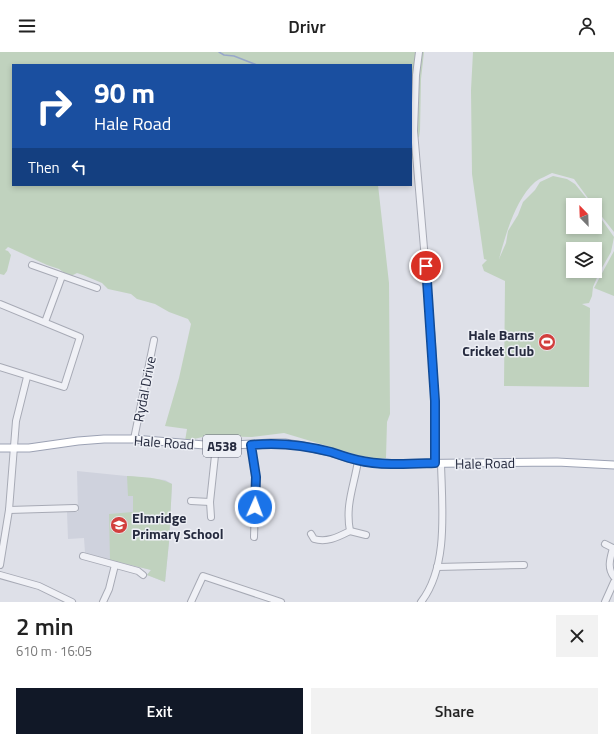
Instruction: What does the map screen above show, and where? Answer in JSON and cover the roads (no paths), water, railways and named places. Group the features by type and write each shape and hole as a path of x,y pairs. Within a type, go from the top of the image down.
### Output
{"main road":[{"name":"Hale Road","path":"0,448 29,448 78,441 134,439 216,446 270,443 303,446 330,452 358,461 382,464 557,462 614,465"}],"street":[{"path":"419,52 416,75 414,131 432,342 442,527 437,567 427,594 421,602"},
{"path":"32,265 97,288"},
{"path":"45,322 62,276"},
{"path":"0,304 80,336 64,387 27,377 0,367"},
{"name":"Rydal Drive","path":"134,439 154,340"},
{"path":"0,565 9,510 16,421 27,377"},
{"path":"251,445 256,477 254,537"},
{"path":"211,517 210,502 216,446"},
{"path":"350,531 347,519 348,504 358,461"},
{"path":"191,501 210,502"},
{"path":"9,510 75,508"},
{"path":"311,534 314,539 327,540 335,539 350,531 366,535"},
{"path":"605,544 613,548 610,559 610,569 614,577"},
{"path":"83,556 138,571 144,575"},
{"path":"103,602 109,589 115,565"},
{"path":"437,567 524,566"},
{"path":"0,575 39,586 72,602"},
{"path":"191,602 203,576 281,602"},
{"path":"605,602 614,582"}],"waterway":[{"path":"219,52 224,55 234,56 254,64"}],"place":[{"name":"Hale Barns Cricket Club","path":"547,342"},
{"name":"Elmridge Primary School","path":"119,525"}]}
